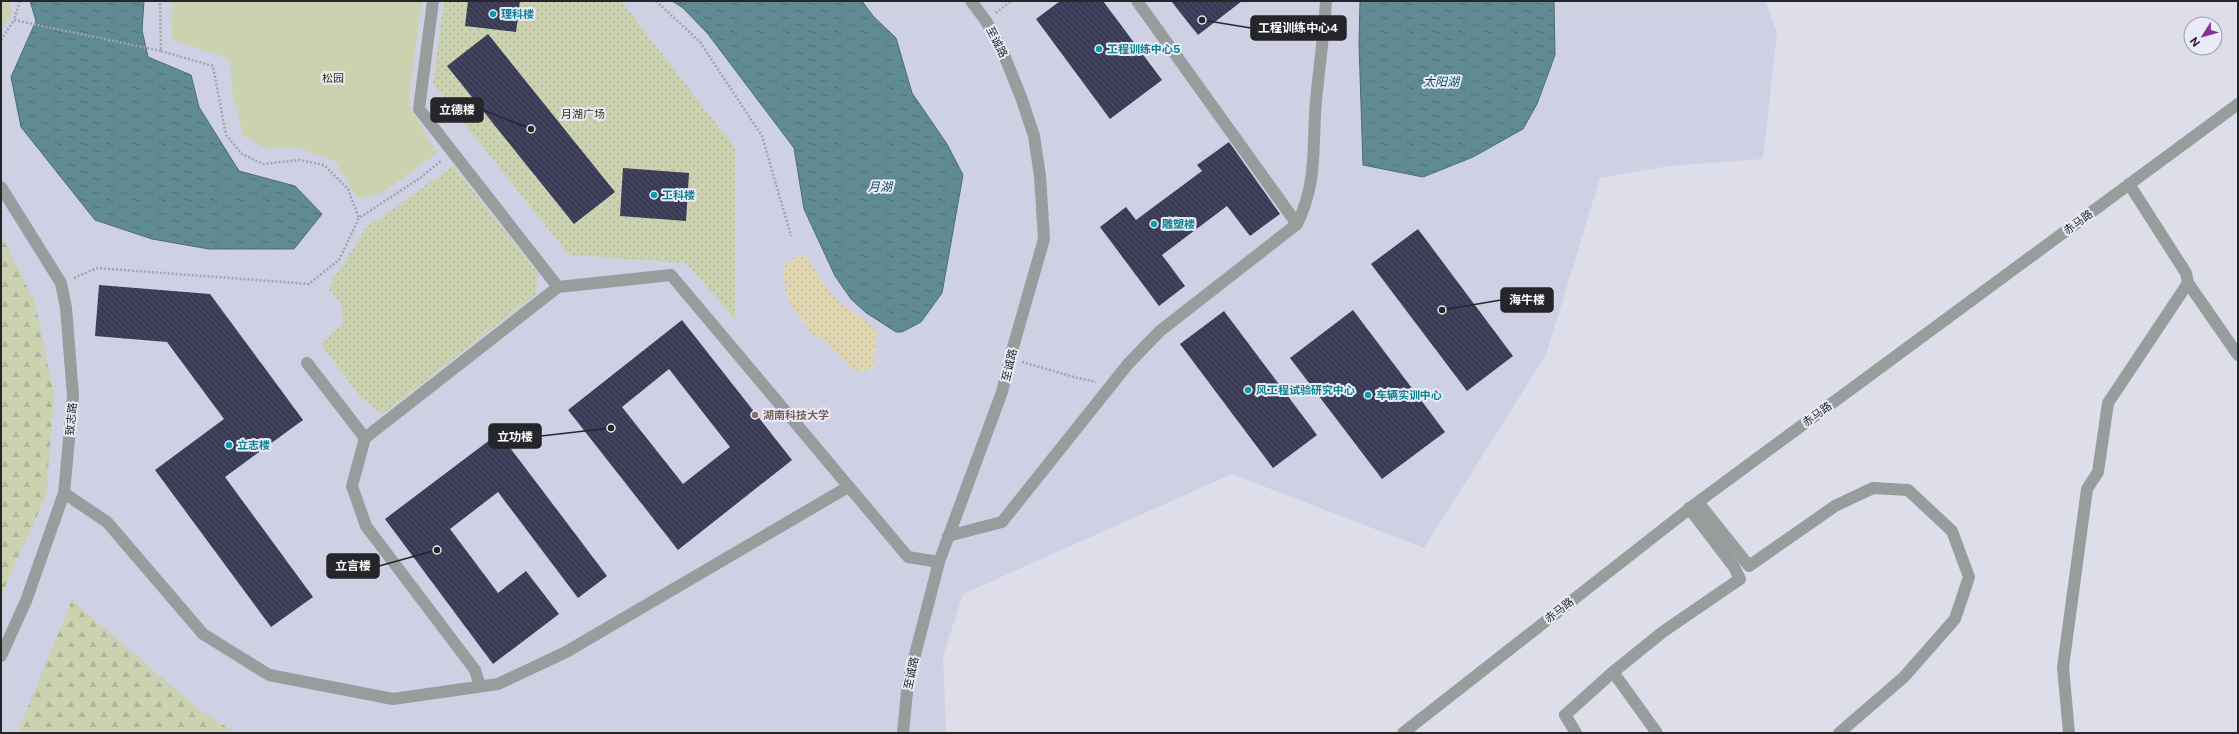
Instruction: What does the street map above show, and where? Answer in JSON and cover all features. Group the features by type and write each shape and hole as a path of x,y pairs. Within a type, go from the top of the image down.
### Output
{"street":[{"path":"433,1 419,109 558,287"},
{"name":"至诚路","path":"903,733 908,682 939,562 1002,392 1010,358 1044,239 1040,176 1034,136 1021,97 1002,50 986,21 971,1"},
{"path":"1137,1 1298,224"},
{"path":"948,536 1002,522 1128,364 1160,331 1298,224 1307,206 1312,183 1316,102 1326,1"},
{"name":"赤马路","path":"1403,733 1694,505 2238,104"},
{"path":"2129,184 2186,273 2188,282 2238,355"},
{"name":"致志路","path":"1,187 61,284 66,308 73,396 64,493 26,601 1,656"},
{"path":"480,686 476,670 366,526 352,486 365,438 558,287 671,275 908,557 939,562"},
{"path":"2069,733 2064,667 2087,489 2098,472 2108,403 2188,282"},
{"path":"307,363 365,438"},
{"path":"64,493 107,522 203,634 269,675 393,699 498,684 566,652 848,487"},
{"path":"1694,505 1749,566 1834,506 1873,488 1908,490 1952,531 1969,577 1955,619 1904,677 1839,733"},
{"path":"1576,733 1565,715 1613,672 1664,631 1740,579 1734,567 1694,505"},
{"path":"1613,672 1657,733"}],"path":[{"path":"1,40 15,20 20,1"},
{"path":"160,1 161,51"},
{"path":"656,1 700,42 762,136 791,236"},
{"path":"986,21 1011,1"},
{"path":"15,20 151,51 161,51 213,66 226,135 242,154 263,164 300,160 324,165 348,189 358,218"},
{"path":"61,284 97,268 309,284 339,260 358,218 420,178 452,152"},
{"path":"1010,358 1074,377 1088,378 1110,387"}],"shaded area":[{"name":"湖南科技大学","path":"1,1 1765,1 1777,32 1763,159 1669,166 1600,178 1546,355 1424,548 1232,474 963,594 943,656 946,733 1,733"}],"green space":[{"path":"1,1 10,1 12,13 1,30"},
{"name":"松园","path":"171,1 422,1 408,104 437,153 380,194 357,198 336,162 296,147 267,149 243,136 232,89 230,59 172,40"},
{"name":"月湖广场","path":"444,1 621,1 735,148 735,319 686,263 569,255 433,84"},
{"path":"453,166 538,273 536,294 383,414 361,398 321,344 343,324 341,303 328,288 366,228"},
{"path":"1,235 35,302 54,394 46,496 1,596"},
{"path":"72,600 197,708 236,733 17,733"}],"sand":[{"path":"798,256 805,256 838,301 868,322 877,331 876,347 873,355 877,363 866,371 854,370 825,341 811,333 788,301 783,273 786,264"}],"water":[{"path":"30,1 144,1 142,30 148,57 191,75 199,107 239,171 295,186 322,214 294,249 209,249 152,239 95,220 21,127 11,77 36,21"},
{"name":"月湖","path":"672,1 862,1 873,16 896,38 912,93 947,144 963,175 942,293 921,322 902,332 896,332 865,312 851,299 835,276 804,209 794,148 708,34 683,8"},
{"name":"太阳湖","path":"1360,1 1554,1 1555,55 1537,104 1523,129 1473,157 1423,177 1363,165 1359,44"}],"building":[{"name":"理科楼","path":"468,1 520,1 516,32 465,26"},
{"name":"工程训练中心5","path":"1060,1 1103,1 1162,80 1110,119 1036,19"},
{"path":"1171,1 1242,1 1198,35"},
{"path":"488,34 615,192 574,224 447,66"},
{"name":"雕塑楼","path":"1229,142 1280,214 1250,236 1227,206 1162,255 1185,286 1159,306 1100,227 1126,207 1136,220 1202,171 1197,165"},
{"name":"工科楼","path":"623,168 689,173 686,221 620,216"},
{"path":"1418,229 1513,356 1467,391 1371,264"},
{"name":"立志楼","path":"99,285 210,294 303,420 225,477 313,597 271,627 155,470 224,419 167,342 95,336"},
{"name":"车辆实训中心","path":"1353,310 1445,432 1382,479 1290,358"},
{"name":"风工程试验研究中心","path":"1224,311 1317,435 1273,468 1180,344"},
{"path":"682,320 792,460 678,550 568,410","holes":["669,369 730,447 683,484 622,407"]},
{"path":"499,433 607,576 578,598 498,492 450,529 498,593 526,571 559,614 493,664 385,519"}],"place":[{"name":"理科楼","path":"493,14"},
{"name":"工程训练中心4","path":"1202,20"},
{"name":"工程训练中心5","path":"1099,49"},
{"name":"立德楼","path":"531,129"},
{"name":"工科楼","path":"654,195"},
{"name":"雕塑楼","path":"1154,224"},
{"name":"海牛楼","path":"1442,310"},
{"name":"风工程试验研究中心","path":"1248,390"},
{"name":"车辆实训中心","path":"1368,395"},
{"name":"湖南科技大学","path":"755,415"},
{"name":"立功楼","path":"611,428"},
{"name":"立志楼","path":"229,445"},
{"name":"立言楼","path":"437,550"}]}
